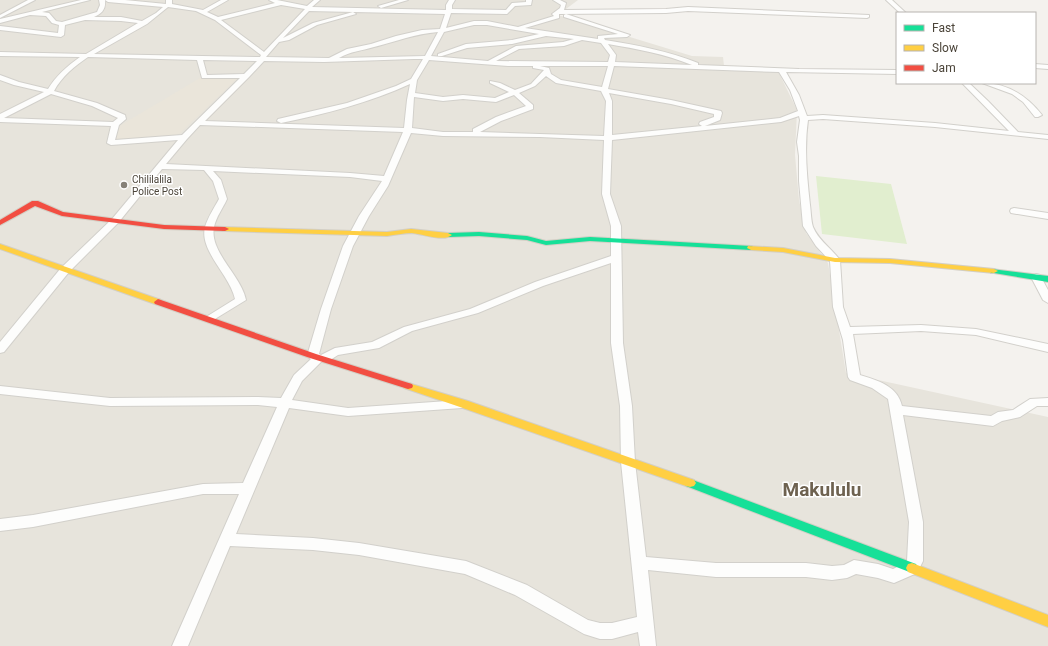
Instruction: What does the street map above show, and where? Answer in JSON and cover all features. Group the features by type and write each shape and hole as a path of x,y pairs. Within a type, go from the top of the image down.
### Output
{"street":[{"path":"0,17 32,0"},
{"path":"0,20 87,0"},
{"path":"87,19 99,13 103,6 102,0"},
{"path":"108,0 169,3 204,12 217,19 263,57"},
{"path":"204,12 225,0"},
{"path":"272,0 279,3 309,8 371,11 507,12 514,4 529,4 529,0"},
{"path":"0,349 65,270 115,221 184,137 247,76 299,17 317,0"},
{"path":"278,40 287,39 315,24 371,11 379,6 406,0"},
{"path":"318,357 326,309 348,246 384,186 400,150 408,130 411,94 414,80 428,58 442,31 447,11 452,0"},
{"path":"519,28 556,17 555,14 562,9 564,4 556,0"},
{"path":"889,0 902,12"},
{"path":"1,120 50,92 51,88 62,76 86,55 145,22 169,3"},
{"path":"217,19 279,3"},
{"path":"0,8 11,11"},
{"path":"559,12 666,11 688,9 867,16"},
{"path":"488,62 500,58 518,47 564,44 584,38 627,35 565,16 559,12"},
{"path":"30,14 46,14 51,17 54,22 62,24 87,19 121,19 145,22"},
{"path":"328,60 349,50 372,46 398,37 422,32 442,31 477,22 519,28 546,34 584,38"},
{"path":"0,28 61,35 62,24"},
{"path":"428,58 454,52 466,46 518,41 546,34"},
{"path":"602,36 613,55 608,80 604,90"},
{"path":"602,36 690,61 696,64 694,67"},
{"path":"0,54 263,57 328,60 428,58 521,64 896,72"},
{"path":"199,57 203,68 204,77 247,76"},
{"path":"521,64 545,68 548,70 548,74 560,83 591,86 604,90 718,112 717,118 695,128"},
{"path":"1036,66 1048,67"},
{"path":"411,94 443,99 463,97 494,100 533,85 548,70"},
{"path":"639,563 716,570 806,570 832,573 847,571 854,566 894,576 912,568 916,562 916,522 894,398 886,390 854,377 849,340 838,307 835,260 819,244 808,226 803,181 803,156 801,142 803,115 800,104 787,78 781,70"},
{"path":"0,77 4,80 92,103 122,117 122,119 115,124 1,120"},
{"path":"258,125 303,117 349,104 414,80"},
{"path":"472,133 499,119 530,107 523,98 514,92 492,82"},
{"path":"966,84 1015,132"},
{"path":"989,84 1014,91 1026,100 1038,115"},
{"path":"604,90 608,96 610,106 606,194 608,206 616,226 615,258 617,343 626,406 628,462 648,646"},
{"path":"198,123 408,130 442,134 472,133 608,138 781,120 803,115 1015,132 1048,137"},
{"path":"115,124 111,143 184,137"},
{"path":"161,166 350,175 387,179"},
{"path":"206,168 217,180 223,199 212,219 209,229 213,252 228,272 239,291 241,300 210,319"},
{"path":"0,223 36,203 47,209 62,214 159,227 387,234 411,231 438,236 480,234 527,238 546,244 590,239 783,250 835,260 890,261 1048,279"},
{"path":"1014,211 1048,216"},
{"path":"0,246 65,270 102,281 318,357 464,404 696,485 1048,621"},
{"path":"180,646 250,488 285,403 298,378 318,357 335,352 375,345 408,329 474,311 539,284 615,258"},
{"path":"1036,277 1048,300"},
{"path":"846,331 921,328 976,332 1048,348"},
{"path":"0,390 110,402 224,401 285,403 348,412 464,404"},
{"path":"897,410 993,422 998,417 1016,414 1034,402 1048,402"},
{"path":"0,525 178,492 250,488"},
{"path":"226,540 344,547 466,568 521,590 584,626 600,630 612,630 635,626 646,621"}],"shaded area":[{"path":"0,0 578,0 558,15 692,56 723,57 724,66 777,69 797,110 795,155 799,200 806,233 828,263 846,373 1048,417 1048,646 0,646"},
{"path":"239,77 176,137 114,142 116,128 200,78"}],"green space":[{"path":"816,176 891,184 907,244 822,234"}],"traffic: fast":[{"path":"448,235 479,234 527,238 546,243 590,239 751,248"},
{"path":"994,271 1048,279"},
{"path":"690,483 912,568"}],"traffic: slow":[{"path":"225,229 387,234 411,231 448,235"},
{"path":"0,246 158,302"},
{"path":"751,248 783,250 835,260 890,261 994,271"},
{"path":"408,386 690,483"},
{"path":"912,568 1048,621"}],"traffic: jam":[{"path":"0,223 35,203 62,214 164,227 225,229"},
{"path":"158,302 313,356 408,386"}],"place":[{"name":"Chililalila Police Post","path":"124,185"}],"district":[{"name":"Makululu","path":"822,489"}]}
